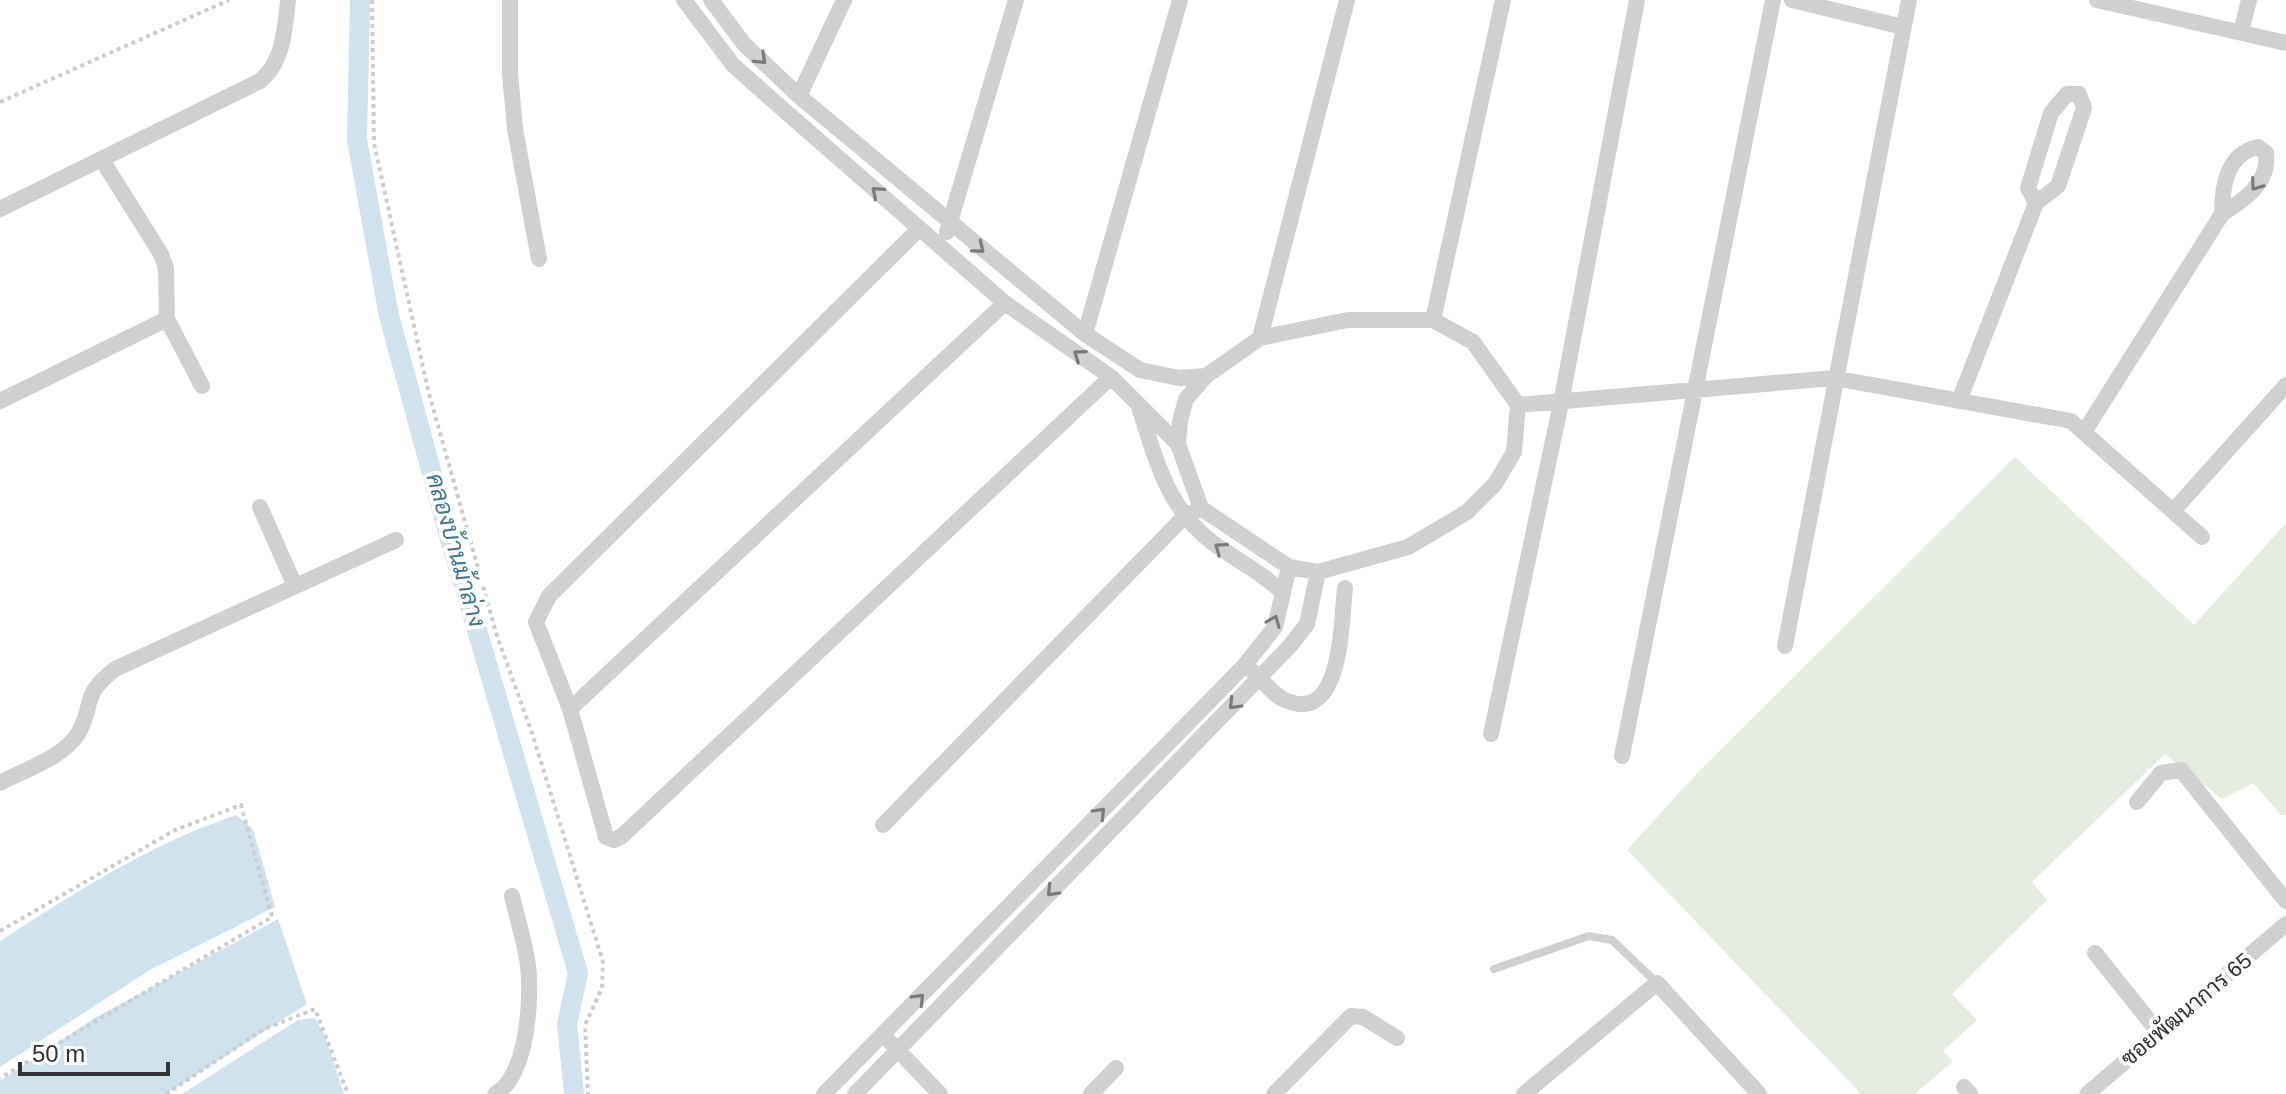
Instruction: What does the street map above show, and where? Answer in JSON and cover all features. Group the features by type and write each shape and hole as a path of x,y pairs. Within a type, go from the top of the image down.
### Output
{"street":[{"path":"0,209 260,81 272,71 288,0"},
{"path":"510,0 510,73 514,115 539,259"},
{"path":"684,0 733,65 1005,303 1111,377 1178,444 1201,508 1289,567 1318,572 1408,547 1467,512 1495,484 1514,452 1518,405 1473,342 1433,320 1348,320 1260,338 1206,376 1186,399 1178,444"},
{"path":"711,0 744,44 799,96 1085,334 1140,370 1179,378 1206,376"},
{"path":"799,96 844,0"},
{"path":"941,248 1016,0"},
{"path":"1085,334 1180,0"},
{"path":"1260,338 1347,0"},
{"path":"1433,320 1503,0"},
{"path":"1491,734 1561,403 1637,0"},
{"path":"1622,756 1773,0"},
{"path":"1792,0 1903,27"},
{"path":"1785,646 1909,0"},
{"path":"2097,0 2286,43"},
{"path":"2241,32 2249,0"},
{"path":"1959,401 2036,203 2058,186 2084,108 2079,94 2067,94 2051,113 2028,188 2036,203"},
{"path":"102,160 161,254 166,268 167,319 202,386"},
{"path":"2084,432 2222,214"},
{"path":"919,229 549,596 536,622 570,709 606,837 614,840 1111,377"},
{"path":"570,709 1005,303"},
{"path":"0,401 167,319"},
{"path":"1518,405 1834,378 2071,421 2202,537"},
{"path":"2173,511 2286,385"},
{"path":"1139,407 1157,464 1184,517 1239,561 1267,576 1283,593"},
{"path":"260,507 295,586"},
{"path":"883,825 1184,517 1201,508"},
{"path":"0,783 60,751 78,733 96,684 115,669 396,540"},
{"path":"824,1094 1244,666 1275,627 1289,567"},
{"path":"855,1094 1260,677 1307,624 1318,572"},
{"path":"1244,666 1260,677 1274,693 1298,705 1315,702 1326,692 1334,670 1345,588"},
{"path":"2137,802 2161,773 2181,770 2286,901"},
{"path":"495,1094 505,1089 519,1070 530,980 512,896"},
{"name":"ซอยพัฒนาการ 65","path":"2092,1092 2286,924"},
{"path":"2095,953 2159,1033"},
{"path":"1524,1094 1657,983 1759,1094"},
{"path":"1274,1094 1351,1016 1363,1017 1397,1038"},
{"path":"884,1035 940,1094"},
{"path":"1091,1094 1116,1068"}],"lane":[{"path":"1494,969 1589,936 1612,940 1657,983"}],"path":[{"path":"0,102 229,0"},
{"path":"372,0 374,143 428,390 497,636 532,733 603,962 602,988 585,1025 588,1094"},
{"path":"0,931 175,830 241,805 272,917 0,1078"},
{"path":"166,1094 264,1029 315,1009 348,1094"}],"shaded area":[{"path":"2015,457 2194,625 2286,523 2286,815 2281,815 2253,783 2222,799 2165,754 2032,882 2047,900 1952,994 1977,1020 1943,1051 1953,1061 1915,1094 1861,1094 1627,850 1699,771"}],"water":[{"path":"236,815 253,829 275,907 150,970 0,1067 0,941 85,887 144,855"},
{"path":"278,919 307,1004 166,1094 0,1094 0,1081 93,1019"},
{"path":"315,1018 325,1036 344,1094 182,1094 298,1020"}],"waterway":[{"name":"คลองบ้านม้าล่าง","path":"360,0 357,140 389,316 446,525 578,973 567,1024 574,1094"}]}
